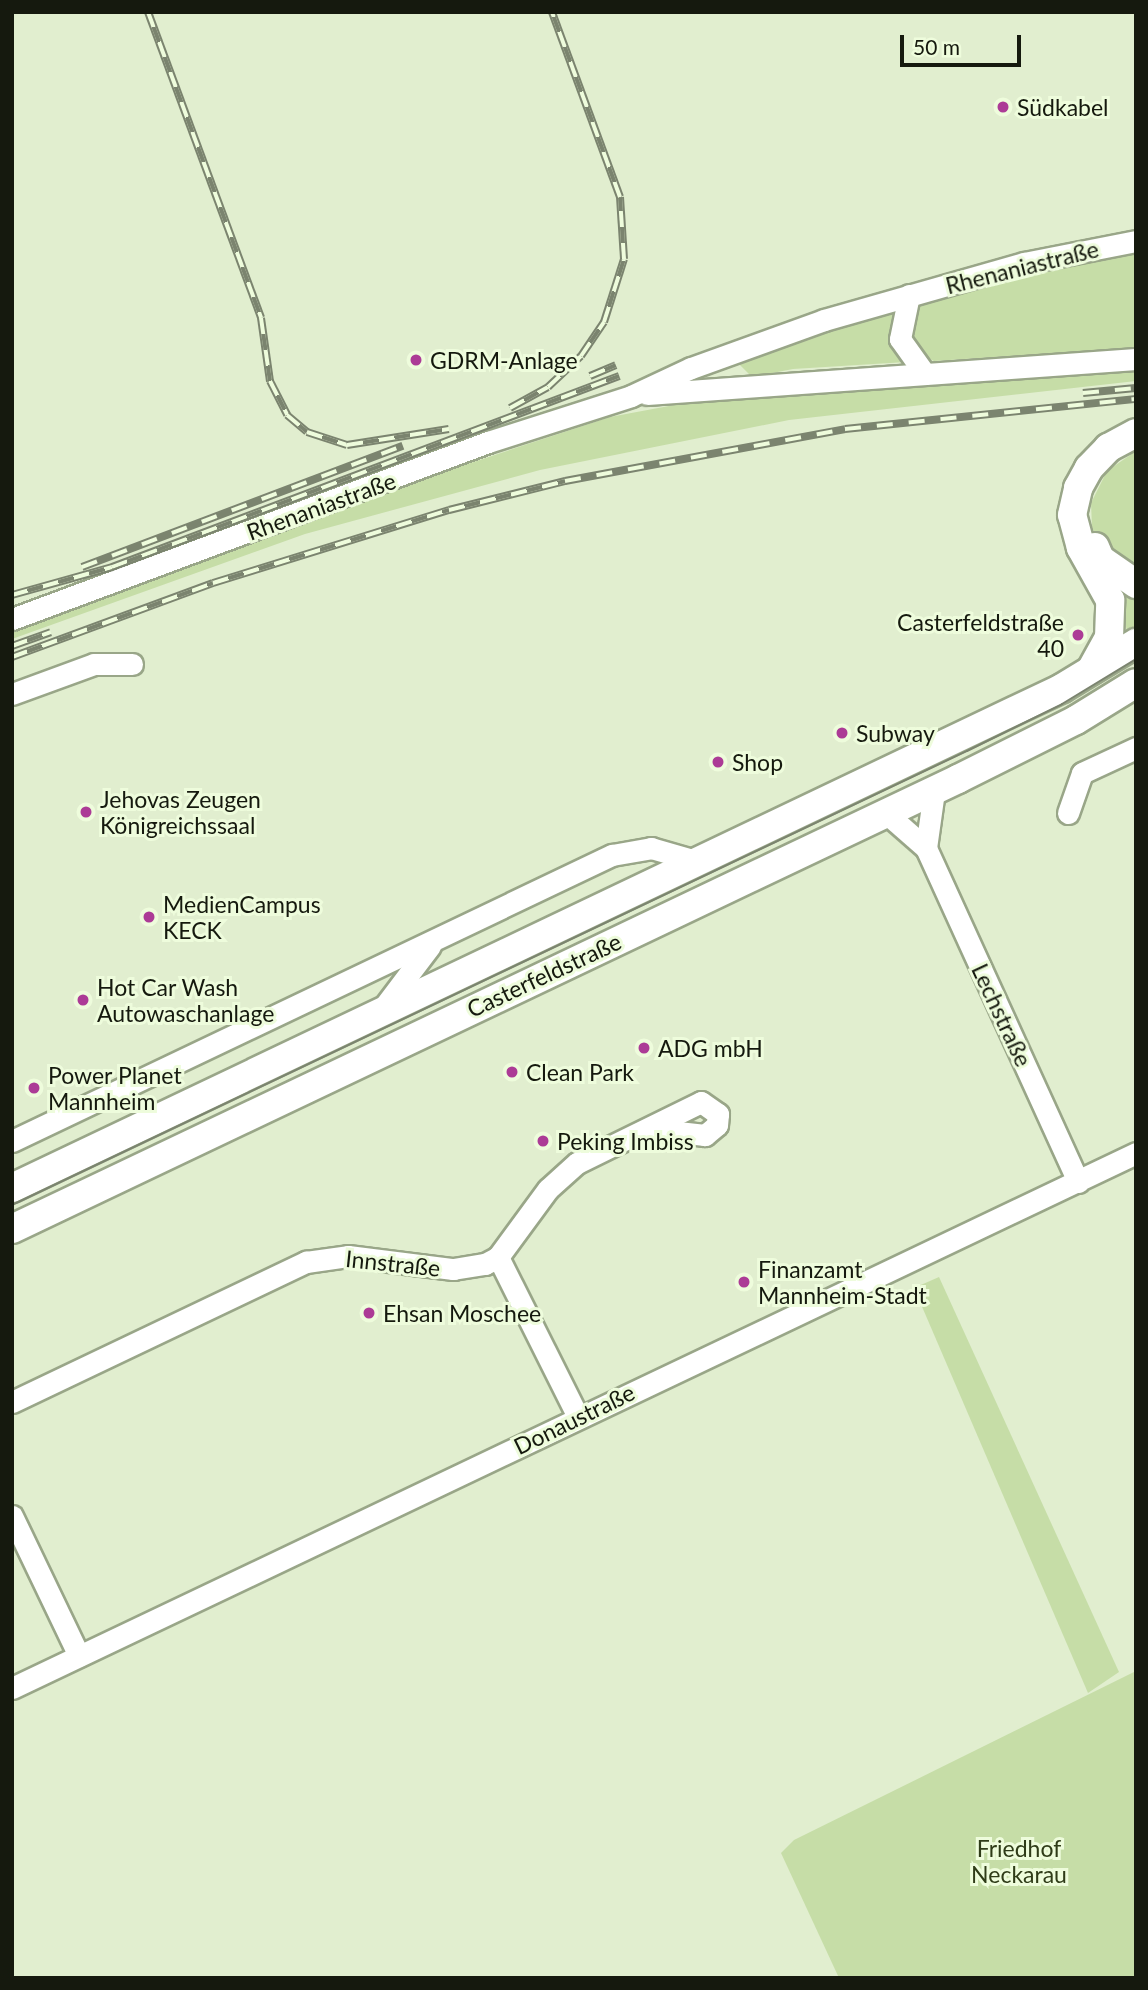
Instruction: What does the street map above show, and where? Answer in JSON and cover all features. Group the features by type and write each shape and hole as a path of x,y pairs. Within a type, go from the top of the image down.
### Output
{"main road":[{"path":"1090,672 1109,639 1110,600 1081,548 1072,515 1078,488 1089,468 1108,448 1136,433"},
{"path":"1136,446 1104,467 1084,505 1088,533 1100,559 1136,584"},
{"name":"Casterfeldstraße","path":"12,1188 1090,672 1136,643"},
{"path":"1076,720 1136,683"},
{"path":"1076,720 1112,716 1136,707"},
{"name":"Casterfeldstraße","path":"12,1229 933,791 1076,720"}],"street":[{"name":"Rhenaniastraße","path":"12,618 488,442 631,396 691,368 909,295 1024,262 1136,241"},
{"path":"909,295 900,339 925,374"},
{"name":"Rhenaniastraße","path":"631,396 1136,359"},
{"path":"691,368 696,390"},
{"path":"12,694 94,664 132,664"},
{"path":"1068,813 1082,773 1136,748"},
{"path":"926,848 933,791"},
{"name":"Lechstraße","path":"886,813 926,848 1079,1182"},
{"name":"Casterfeldstraße","path":"12,1141 621,852 651,848 696,861"},
{"name":"Casterfeldstraße","path":"379,1013 433,941"},
{"path":"578,1417 498,1257 562,1174 603,1149 650,1129"},
{"name":"Donaustraße","path":"12,1688 1136,1153"},
{"name":"Innstraße","path":"12,1402 306,1262 348,1256 453,1269 473,1267 498,1257"},
{"path":"12,1516 79,1656"}],"green space":[{"path":"1136,249 1136,348 934,361 922,355 909,338 912,308 922,300"},
{"path":"895,307 892,331 906,362 793,369 752,377 737,362 818,330"},
{"path":"1136,365 1136,381 789,420 540,470 305,534 12,639 12,633 434,475 610,417 701,400"},
{"path":"1136,451 1136,575 1100,547 1092,527 1091,503 1107,471"},
{"path":"1123,596 1136,599 1136,629 1127,635"},
{"path":"939,1277 1119,1672 1088,1693 914,1288"},
{"name":"Friedhof Neckarau","path":"1136,1671 1136,1978 839,1978 781,1853 794,1840"}],"tram line":[{"path":"12,1205 967,751 1062,704 1136,659"}],"railway":[{"path":"148,12 261,318 270,381 287,415 307,432 347,445 449,429"},
{"path":"510,408 548,387 581,356 604,322 624,259 620,197 552,12"},
{"path":"590,376 616,365"},
{"path":"12,595 112,567 619,376"},
{"path":"1083,393 1136,388"},
{"path":"12,657 213,583 449,510 565,481 845,429 1136,399"},
{"path":"82,567 403,446"},
{"path":"12,646 51,632"}],"place":[{"name":"Südkabel","path":"1003,107"},
{"name":"GDRM-Anlage","path":"416,360"},
{"name":"Casterfeldstraße 40","path":"1078,635"},
{"name":"Subway","path":"842,733"},
{"name":"Shop","path":"718,762"},
{"name":"Jehovas Zeugen Königreichssaal","path":"86,812"},
{"name":"MedienCampus KECK","path":"149,917"},
{"name":"Hot Car Wash Autowaschanlage","path":"83,1000"},
{"name":"ADG mbH","path":"644,1048"},
{"name":"Clean Park","path":"512,1072"},
{"name":"Power Planet Mannheim","path":"34,1088"},
{"name":"Peking Imbiss","path":"543,1141"},
{"name":"Finanzamt Mannheim-Stadt","path":"744,1282"},
{"name":"Ehsan Moschee","path":"369,1313"}]}
